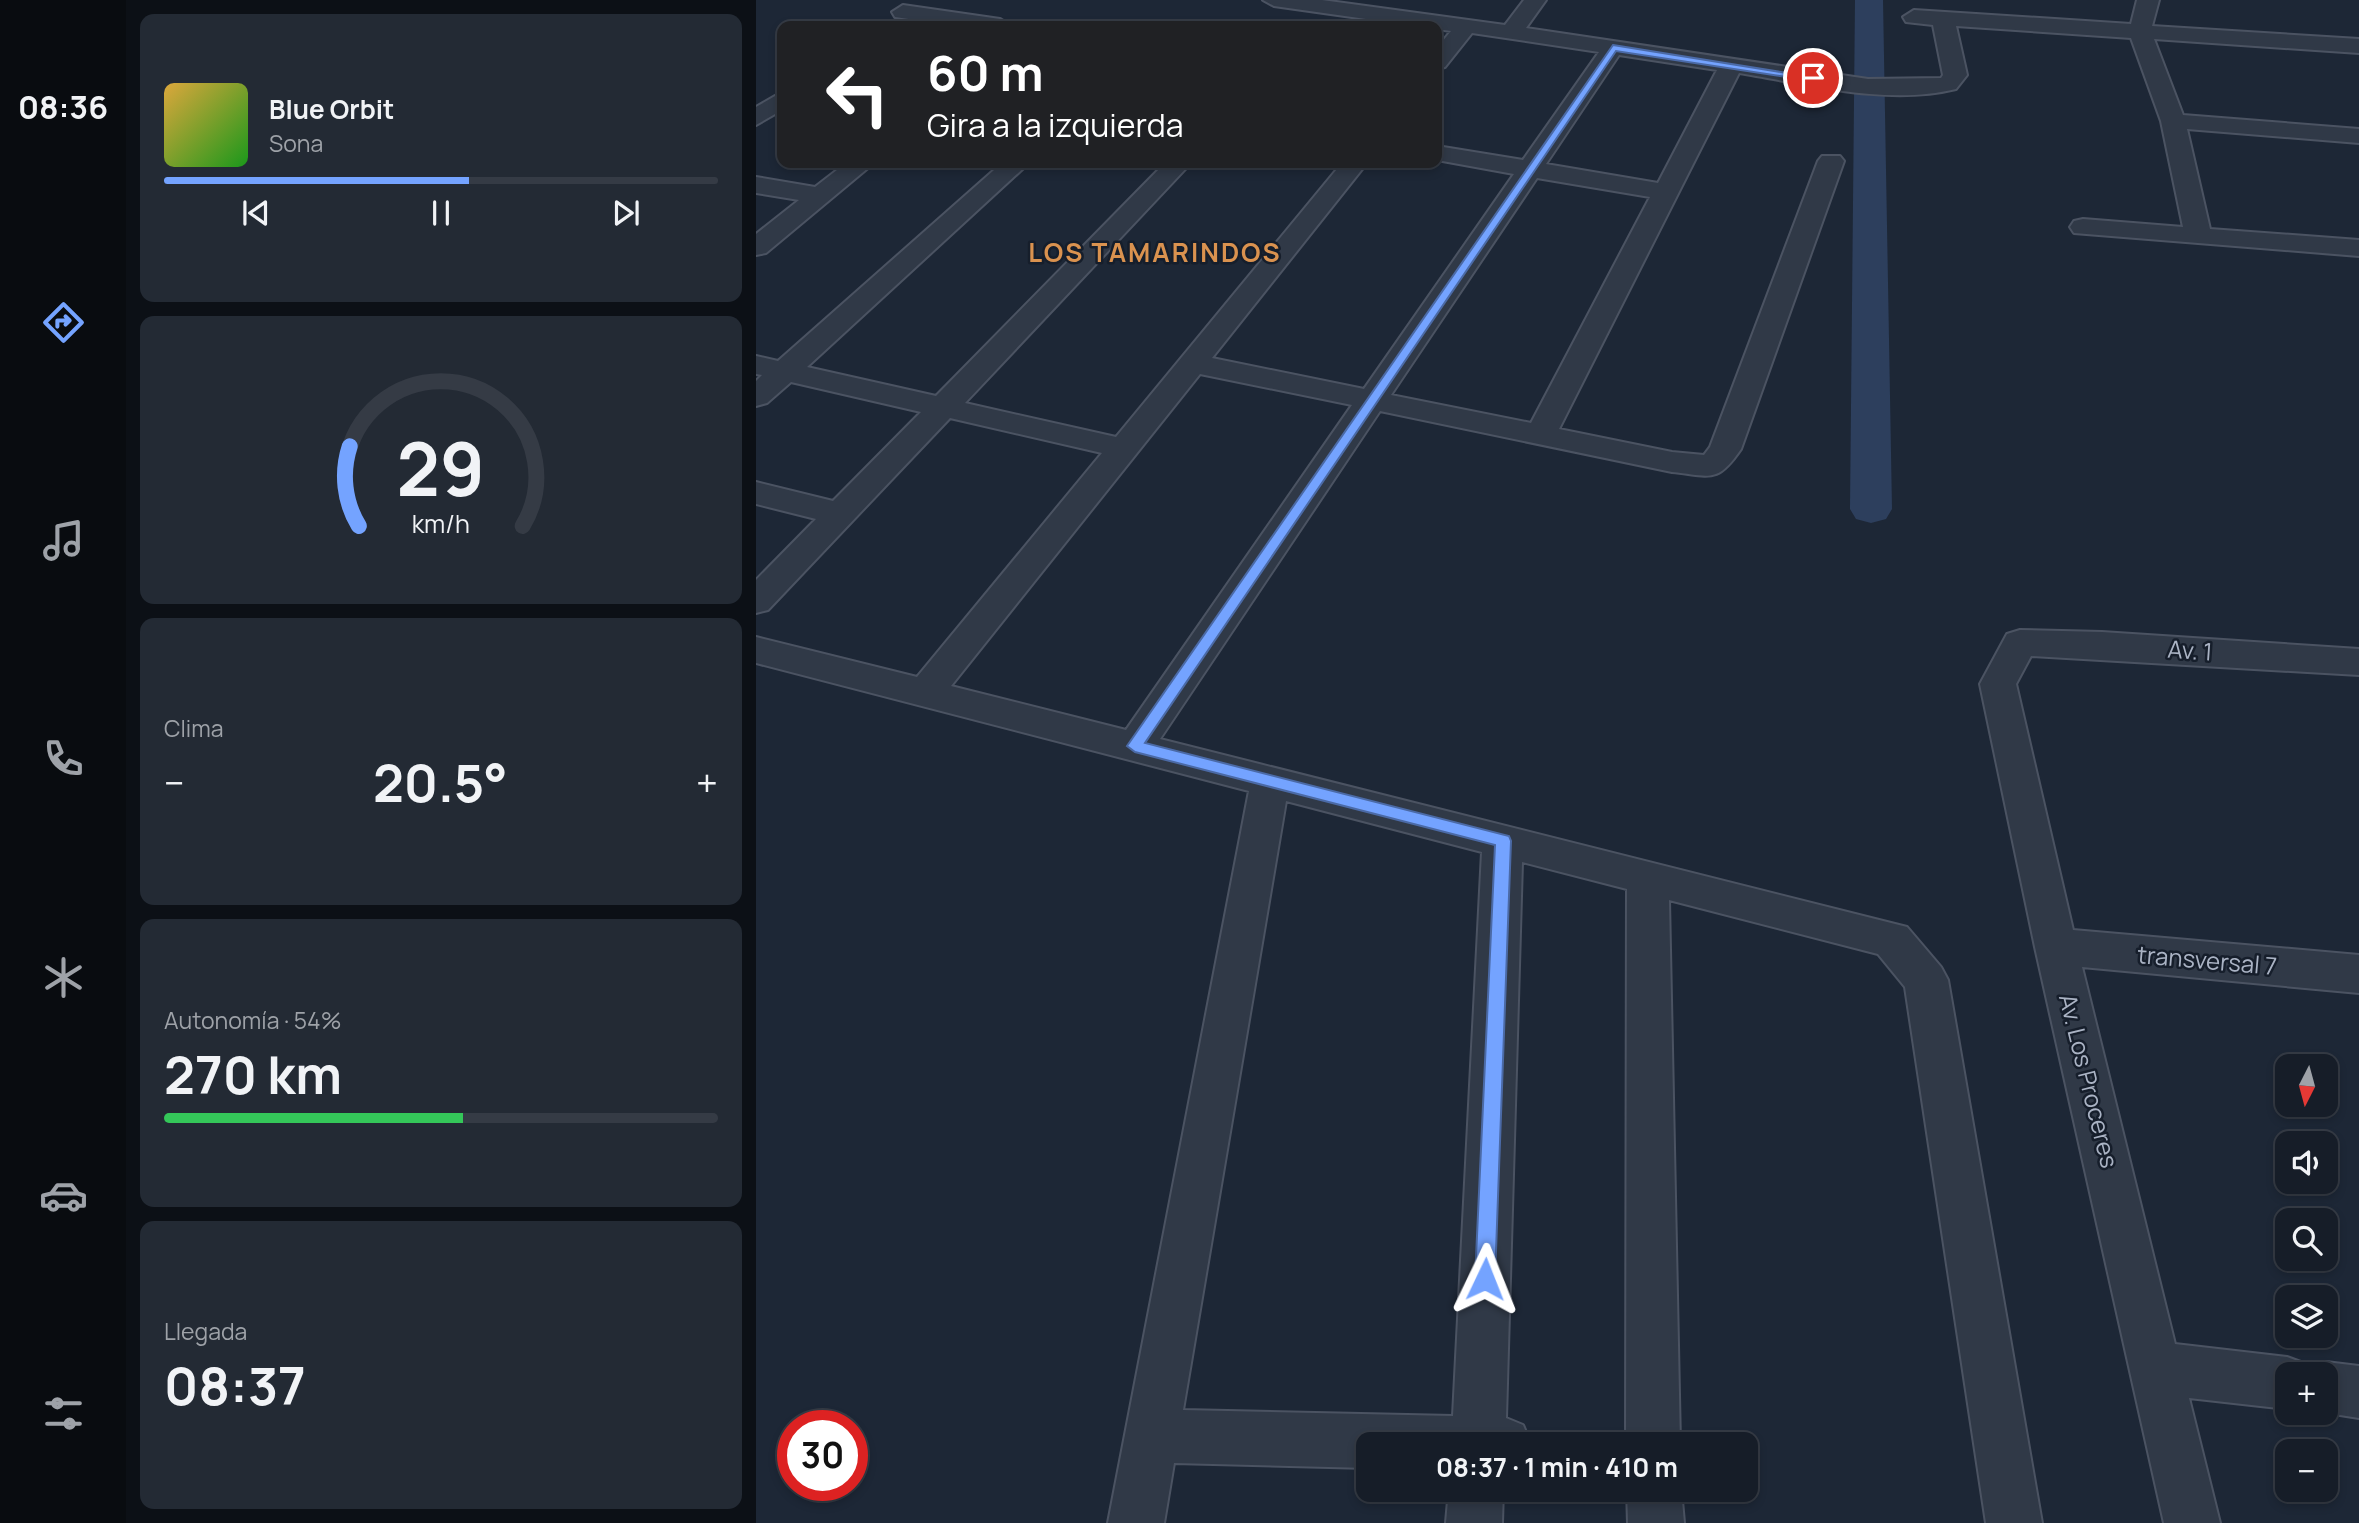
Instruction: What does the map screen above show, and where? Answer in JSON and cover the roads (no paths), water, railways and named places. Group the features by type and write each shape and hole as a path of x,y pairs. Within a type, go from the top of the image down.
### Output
{"street":[{"path":"1274,0 1423,21"},
{"path":"1511,32 1535,0"},
{"path":"2148,0 2140,31 2173,121 2198,235"},
{"path":"890,21 910,6 978,21"},
{"path":"1318,21 1331,8"},
{"path":"1914,17 2359,46"},
{"path":"1442,24 1868,86 1923,87 1948,84 1955,75 1943,18"},
{"path":"1442,56 1466,27"},
{"path":"1135,746 1613,48"},
{"path":"1541,434 1731,66"},
{"path":"756,85 777,90"},
{"path":"756,118 777,103"},
{"path":"2173,121 2359,136"},
{"path":"1442,154 1665,192"},
{"path":"1192,363 1672,463 1712,466 1725,449 1831,161"},
{"path":"756,247 855,168"},
{"path":"756,397 770,368 1011,168"},
{"path":"756,601 1175,168"},
{"path":"925,693 1351,168"},
{"path":"756,186 820,196"},
{"path":"2083,226 2359,248"},
{"path":"770,368 1123,448"},
{"path":"756,493 841,514"},
{"name":"Av. 1","path":"2020,643 2102,645 2359,662"},
{"name":"Av. Los Proceres","path":"2020,643 1998,684 2056,947 2158,1368 2192,1523"},
{"path":"756,650 1892,940 1926,980 2014,1523"},
{"path":"1136,1523 1268,792 1273,782"},
{"path":"1478,1432 1503,841"},
{"path":"1648,877 1653,1432"},
{"name":"transversal 7","path":"2056,947 2359,974"},
{"path":"2158,1368 2275,1382"},
{"path":"2338,1389 2359,1392"},
{"path":"1153,1436 1356,1440"},
{"path":"1474,1523 1475,1502"},
{"path":"1655,1502 1656,1523"}],"waterway":[{"path":"1869,0 1871,509"}],"district":[{"name":"LOS TAMARINDOS","path":"1155,253"}]}
